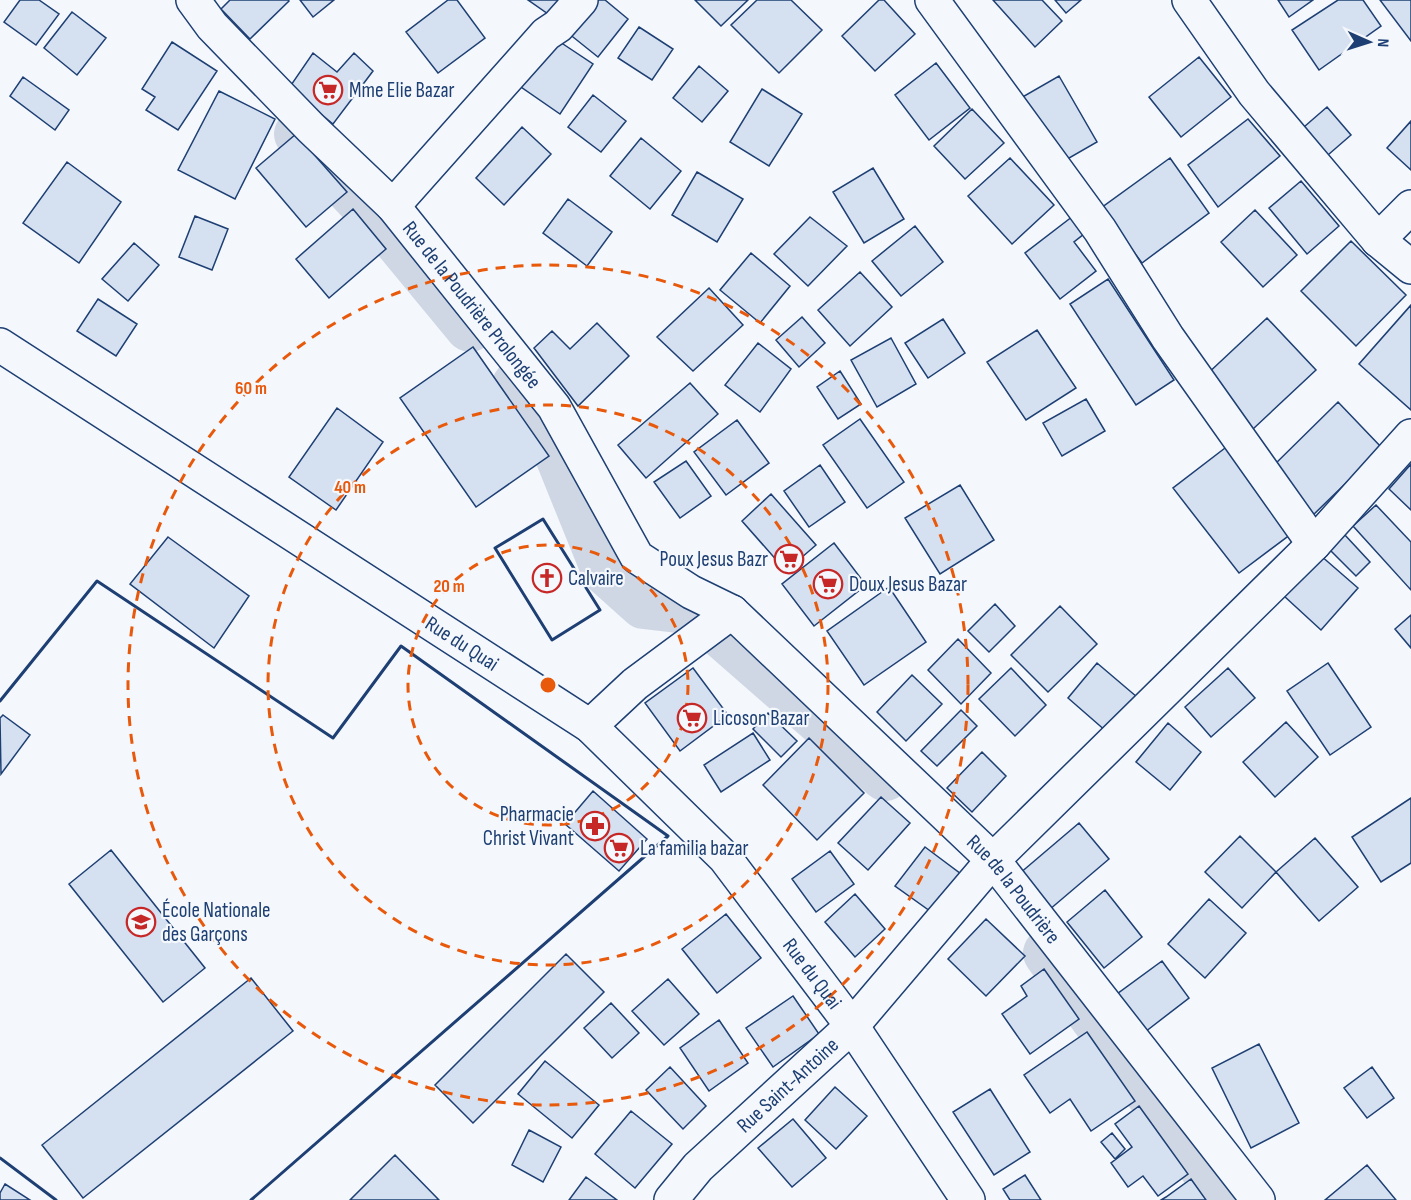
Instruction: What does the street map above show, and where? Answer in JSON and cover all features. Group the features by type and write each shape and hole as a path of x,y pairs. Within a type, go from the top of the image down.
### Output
{"street":[{"name":"Rue de la Poudrière Prolongée","path":"194,0 212,26 294,111 393,206 554,407 636,557 691,592 732,612"},
{"path":"393,206 546,34 558,26 581,0"},
{"path":"932,0 1100,230 1168,338 1314,543"},
{"path":"1189,0 1254,93 1378,240 1411,267"},
{"path":"1378,240 1411,207"},
{"name":"Rue du Quai","path":"0,345 590,726 726,858 852,1026 968,1200"},
{"name":"Rue Saint-Antoine","path":"671,1200 698,1167 852,1026 993,860 1314,543 1411,436"},
{"path":"590,726 634,684 732,612"},
{"name":"Rue de la Poudrière","path":"732,612 993,860 1258,1200"}],"building":[{"path":"20,0 39,0 59,14 36,45 4,22"},
{"path":"230,0 289,1 250,39 221,9"},
{"path":"300,0 334,0 313,17"},
{"path":"448,0 457,0 485,38 438,73 406,32"},
{"path":"528,0 562,0 551,16"},
{"path":"594,0 605,0 628,19 598,57 568,33"},
{"path":"695,0 748,0 721,26"},
{"path":"757,0 791,0 822,30 779,73 731,25"},
{"path":"879,0 884,0 915,34 875,71 842,36"},
{"path":"993,0 1042,0 1062,21 1035,47"},
{"path":"1055,0 1081,0 1066,13"},
{"path":"1278,0 1313,0 1289,17"},
{"path":"1338,0 1363,0 1381,26 1319,70 1292,30"},
{"path":"1380,0 1411,0 1411,41"},
{"path":"72,12 106,38 77,75 44,48"},
{"path":"639,27 673,49 652,80 618,58"},
{"path":"554,38 593,64 560,114 521,87"},
{"path":"172,42 217,71 178,130 146,110 155,97 142,89"},
{"path":"313,53 337,72 354,53 373,71 333,124 289,88"},
{"path":"1199,57 1231,97 1181,137 1149,97"},
{"path":"936,63 970,108 929,140 895,95"},
{"path":"699,66 728,91 702,122 673,98"},
{"path":"1059,76 1097,142 1057,165 1019,99"},
{"path":"23,77 69,110 55,130 10,96"},
{"path":"762,89 802,114 769,166 730,142"},
{"path":"219,91 275,119 235,199 178,170"},
{"path":"593,95 626,121 601,152 568,127"},
{"path":"1327,107 1351,135 1321,161 1297,133"},
{"path":"972,109 1004,143 965,179 934,146"},
{"path":"1248,119 1280,156 1218,207 1188,165"},
{"path":"1411,121 1411,170 1387,148"},
{"path":"522,127 551,154 504,205 476,178"},
{"path":"296,134 347,192 306,227 256,168"},
{"path":"641,138 681,171 650,209 610,176"},
{"path":"1010,158 1054,205 1012,244 968,196"},
{"path":"1170,158 1209,213 1142,263 1101,208"},
{"path":"67,162 121,202 79,263 23,223"},
{"path":"873,168 904,219 864,243 833,192"},
{"path":"697,172 743,199 717,242 672,215"},
{"path":"1301,181 1339,226 1307,254 1269,208"},
{"path":"568,199 612,232 587,266 543,233"},
{"path":"353,209 386,249 329,298 296,259"},
{"path":"1255,210 1297,255 1263,287 1221,242"},
{"path":"1077,213 1089,230 1074,242 1096,271 1060,299 1025,253"},
{"path":"195,216 228,229 212,270 179,257"},
{"path":"810,217 847,246 808,286 774,254"},
{"path":"915,226 943,262 901,296 872,261"},
{"path":"1351,241 1406,295 1356,346 1301,291"},
{"path":"134,243 159,265 128,301 102,279"},
{"path":"751,253 790,286 760,323 720,290"},
{"path":"860,272 892,307 850,346 818,310"},
{"path":"1108,279 1174,380 1136,405 1070,304"},
{"path":"709,288 743,325 693,371 657,337"},
{"path":"98,299 137,324 116,356 77,331"},
{"path":"1411,305 1411,410 1359,364"},
{"path":"802,317 825,343 799,367 776,340"},
{"path":"1267,318 1316,370 1253,429 1204,377"},
{"path":"943,319 965,353 928,378 905,343"},
{"path":"597,323 629,356 578,406 534,348 552,331 570,349"},
{"path":"1037,330 1076,388 1026,420 987,362"},
{"path":"891,338 916,384 877,407 851,360"},
{"path":"758,343 791,369 760,412 725,385"},
{"path":"473,347 549,456 476,507 400,398"},
{"path":"840,371 861,404 838,419 817,387"},
{"path":"690,383 718,414 646,478 618,445"},
{"path":"1086,399 1105,431 1062,456 1043,423"},
{"path":"1338,402 1382,448 1310,518 1266,473"},
{"path":"337,408 383,442 336,510 289,477"},
{"path":"860,419 904,482 867,508 823,445"},
{"path":"737,420 769,463 726,495 694,452"},
{"path":"1229,445 1295,531 1239,573 1173,488"},
{"path":"686,461 711,496 680,518 654,482"},
{"path":"1411,464 1411,510 1389,489"},
{"path":"820,465 845,502 809,527 784,491"},
{"path":"960,485 994,540 940,574 905,518"},
{"path":"771,494 816,545 786,571 742,521"},
{"path":"1376,505 1411,542 1411,590 1353,526"},
{"path":"1344,534 1370,562 1356,576 1329,549"},
{"path":"168,537 249,596 214,648 130,584"},
{"path":"834,543 866,585 814,626 782,584"},
{"path":"1320,555 1358,588 1321,630 1284,596"},
{"path":"889,587 926,642 864,685 827,631"},
{"path":"995,604 1015,626 989,652 968,631"},
{"path":"1060,606 1097,644 1048,692 1011,655"},
{"path":"1411,615 1411,648 1395,629"},
{"path":"958,639 991,673 961,704 928,670"},
{"path":"1097,663 1137,697 1107,732 1068,698"},
{"path":"1328,663 1371,727 1330,755 1287,691"},
{"path":"693,668 728,715 680,751 645,703"},
{"path":"1011,668 1046,705 1015,736 979,699"},
{"path":"1228,668 1255,698 1211,737 1185,707"},
{"path":"912,675 942,704 906,741 877,712"},
{"path":"961,710 977,726 937,766 921,751"},
{"path":"768,713 797,741 781,757 753,729"},
{"path":"3,715 30,735 1,774 0,718"},
{"path":"1286,722 1318,757 1275,797 1243,762"},
{"path":"1168,723 1201,752 1170,790 1136,762"},
{"path":"753,733 770,760 721,792 704,765"},
{"path":"809,738 864,793 817,840 763,785"},
{"path":"982,752 1006,776 972,812 947,788"},
{"path":"593,791 647,839 619,871 565,824"},
{"path":"881,797 910,823 868,870 838,843"},
{"path":"1411,798 1411,863 1381,882 1352,837"},
{"path":"1079,823 1109,859 1049,910 1019,874"},
{"path":"1240,836 1276,872 1242,908 1205,872"},
{"path":"1315,838 1358,887 1319,921 1276,872"},
{"path":"925,847 965,877 937,916 895,886"},
{"path":"111,850 205,968 163,1002 69,884"},
{"path":"830,851 854,884 816,912 792,879"},
{"path":"1105,890 1142,937 1104,968 1067,922"},
{"path":"855,894 885,929 855,957 825,922"},
{"path":"1209,899 1246,933 1205,978 1168,944"},
{"path":"726,914 761,958 717,993 682,949"},
{"path":"986,919 1025,956 986,996 948,959"},
{"path":"566,954 604,992 473,1123 435,1085"},
{"path":"1162,961 1189,998 1145,1032 1117,994"},
{"path":"1044,969 1079,1019 1030,1054 1002,1014 1027,996 1021,986"},
{"path":"251,978 293,1031 83,1198 42,1145"},
{"path":"668,979 699,1014 664,1045 632,1011"},
{"path":"793,996 819,1034 773,1067 746,1028"},
{"path":"611,1003 639,1033 612,1058 584,1028"},
{"path":"719,1020 748,1063 709,1091 680,1048"},
{"path":"1087,1032 1135,1101 1091,1131 1070,1099 1050,1113 1024,1075"},
{"path":"1259,1044 1299,1123 1251,1148 1212,1068"},
{"path":"545,1061 599,1105 572,1138 518,1094"},
{"path":"670,1067 706,1106 683,1129 646,1090"},
{"path":"1372,1067 1394,1098 1367,1118 1344,1088"},
{"path":"835,1087 867,1116 836,1149 805,1120"},
{"path":"990,1089 1030,1152 994,1175 953,1112"},
{"path":"1139,1106 1188,1174 1158,1196 1143,1176 1128,1187 1111,1163 1132,1147 1115,1124"},
{"path":"631,1111 672,1144 635,1188 595,1154"},
{"path":"793,1119 826,1158 792,1187 758,1148"},
{"path":"529,1130 561,1147 543,1182 512,1165"},
{"path":"1112,1133 1125,1149 1115,1159 1101,1142"},
{"path":"395,1155 439,1200 350,1200"},
{"path":"1367,1165 1396,1200 1325,1200"},
{"path":"1025,1175 1041,1200 1010,1200 1003,1189"},
{"path":"586,1177 617,1200 569,1200"},
{"path":"1191,1179 1206,1200 1161,1200 1166,1197"},
{"path":"5,1184 30,1200 0,1200 0,1193"}],"waterway":[{"path":"299,134 399,241 470,327"},
{"path":"517,385 545,419 606,570 644,604 695,610 885,776"},
{"path":"1048,953 1228,1200"}],"wall":[{"path":"543,519 600,610 552,640 495,548 543,519"},
{"path":"0,701 97,581 333,738 401,646 668,836 251,1200"},
{"path":"0,1158 56,1200"}],"place":[{"name":"Mme Elie Bazar","path":"328,90"},
{"name":"Poux Jesus Bazr","path":"789,559"},
{"name":"Calvaire","path":"547,578"},
{"name":"Doux Jesus Bazar","path":"828,584"},
{"name":"Licoson Bazar","path":"692,718"},
{"name":"Pharmacie Christ Vivant","path":"595,826"},
{"name":"La familia bazar","path":"619,848"},
{"name":"École Nationale des Garçons","path":"141,922"}]}
